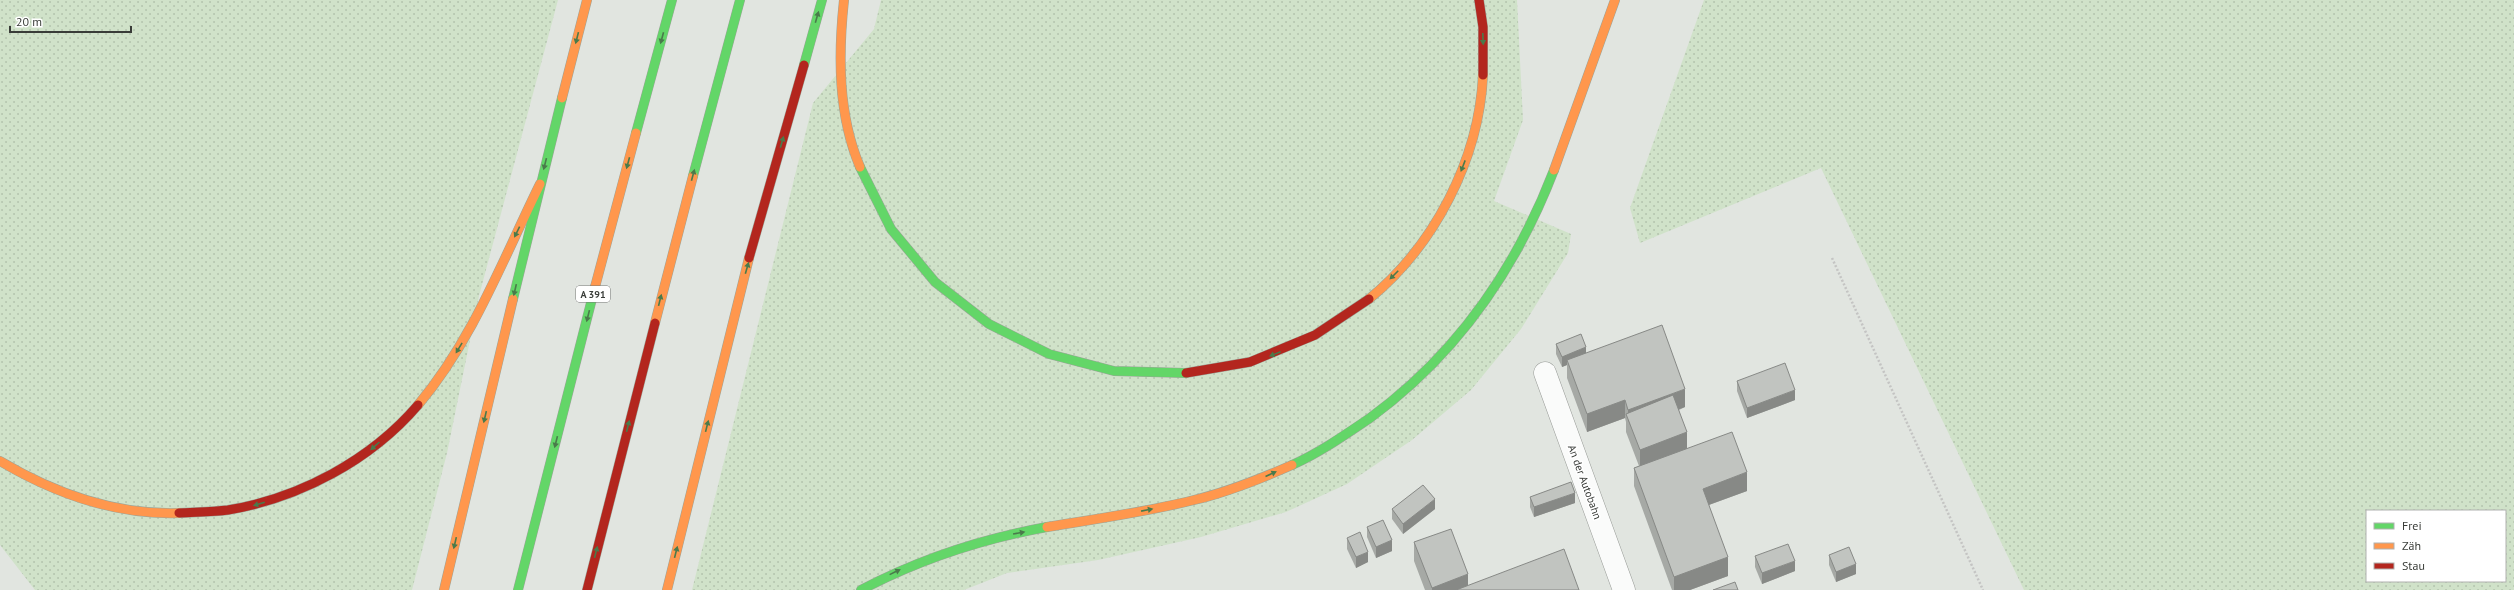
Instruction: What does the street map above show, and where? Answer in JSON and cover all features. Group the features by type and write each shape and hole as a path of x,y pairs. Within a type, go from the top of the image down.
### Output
{"highway":[{"path":"444,590 540,184 587,0"},
{"name":"A 391","path":"518,590 597,278 672,0"},
{"path":"587,590 665,282 740,0"},
{"path":"667,590 736,305 822,0"},
{"path":"844,0 840,35 840,80 847,124 860,166 878,207 898,238 930,278 964,308 1000,332 1041,352 1083,365 1127,373 1171,375 1215,371 1259,360 1300,344 1339,322 1374,295 1406,264 1432,228 1454,189 1470,148 1480,104 1484,62 1479,0"},
{"path":"861,590 899,570 948,551 998,537 1197,500 1251,483 1302,461 1351,433 1396,399 1436,362 1471,322 1502,278 1528,231 1549,181 1615,0"},
{"path":"0,461 34,481 73,497 113,508 155,514 201,514 246,508 291,495 332,475 370,450 404,419 440,379 470,328 540,184"}],"street":[{"name":"An der Autobahn","path":"1545,374 1624,590"}],"path":[{"path":"1832,258 1982,590"}],"green space":[{"path":"0,0 558,0 479,296 447,453 412,590 35,590 0,545"},
{"path":"881,0 1517,0 1523,120 1494,201 1571,234 1568,253 1521,329 1471,390 1412,440 1347,484 1286,512 1201,537 1098,560 1007,573 964,590 692,590 813,103 874,29"},
{"path":"1704,0 2514,0 2514,590 2024,590 1821,168 1640,243 1630,208"}],"building":[{"path":"1662,325 1685,389 1628,410 1625,400 1587,414 1567,360"},
{"path":"1581,334 1586,347 1562,357 1556,344"},
{"path":"1785,363 1795,390 1747,408 1737,381"},
{"path":"1673,395 1687,432 1640,450 1626,414"},
{"path":"1732,432 1747,472 1703,489 1728,557 1674,577 1634,468"},
{"path":"1571,482 1575,493 1534,507 1530,497"},
{"path":"1423,485 1435,499 1403,524 1392,509"},
{"path":"1383,520 1392,540 1376,547 1367,527"},
{"path":"1451,529 1468,574 1432,588 1414,542"},
{"path":"1360,532 1368,552 1356,557 1347,538"},
{"path":"1788,544 1795,561 1762,573 1755,556"},
{"path":"1849,547 1856,564 1836,572 1829,555"},
{"path":"1564,549 1579,590 1456,590"},
{"path":"1735,582 1738,590 1713,590"}],"traffic: fast":[{"path":"636,133 672,0"},
{"path":"693,176 740,0"},
{"path":"804,65 822,0"},
{"path":"513,299 562,98"},
{"path":"860,167 891,229 935,282 989,324 1049,354 1114,371 1186,373"},
{"path":"1292,465 1322,449 1370,418 1430,367 1456,338 1480,308 1502,275 1539,206 1554,170"},
{"path":"518,590 595,287"},
{"path":"861,590 906,569 951,551 998,538 1047,527"}],"traffic: slow":[{"path":"562,98 587,0"},
{"path":"844,0 841,42 844,106 847,127 860,167"},
{"path":"1554,170 1615,0"},
{"path":"1369,299 1392,278 1414,254 1433,227 1449,199 1473,138 1480,107 1483,75"},
{"path":"595,287 636,133"},
{"path":"655,323 693,176"},
{"path":"418,405 438,380 471,326 500,270 540,184"},
{"path":"667,590 749,258"},
{"path":"444,590 513,299"},
{"path":"0,461 42,483 86,500 132,510 155,513 179,513"},
{"path":"1047,527 1139,512 1194,500 1244,485 1292,465"}],"traffic: jam":[{"path":"1479,0 1483,27 1483,75"},
{"path":"749,258 804,65"},
{"path":"1186,373 1250,362 1315,335 1369,299"},
{"path":"587,590 655,323"},
{"path":"179,513 228,510 255,504 307,486 332,474 379,443 418,405"}]}
